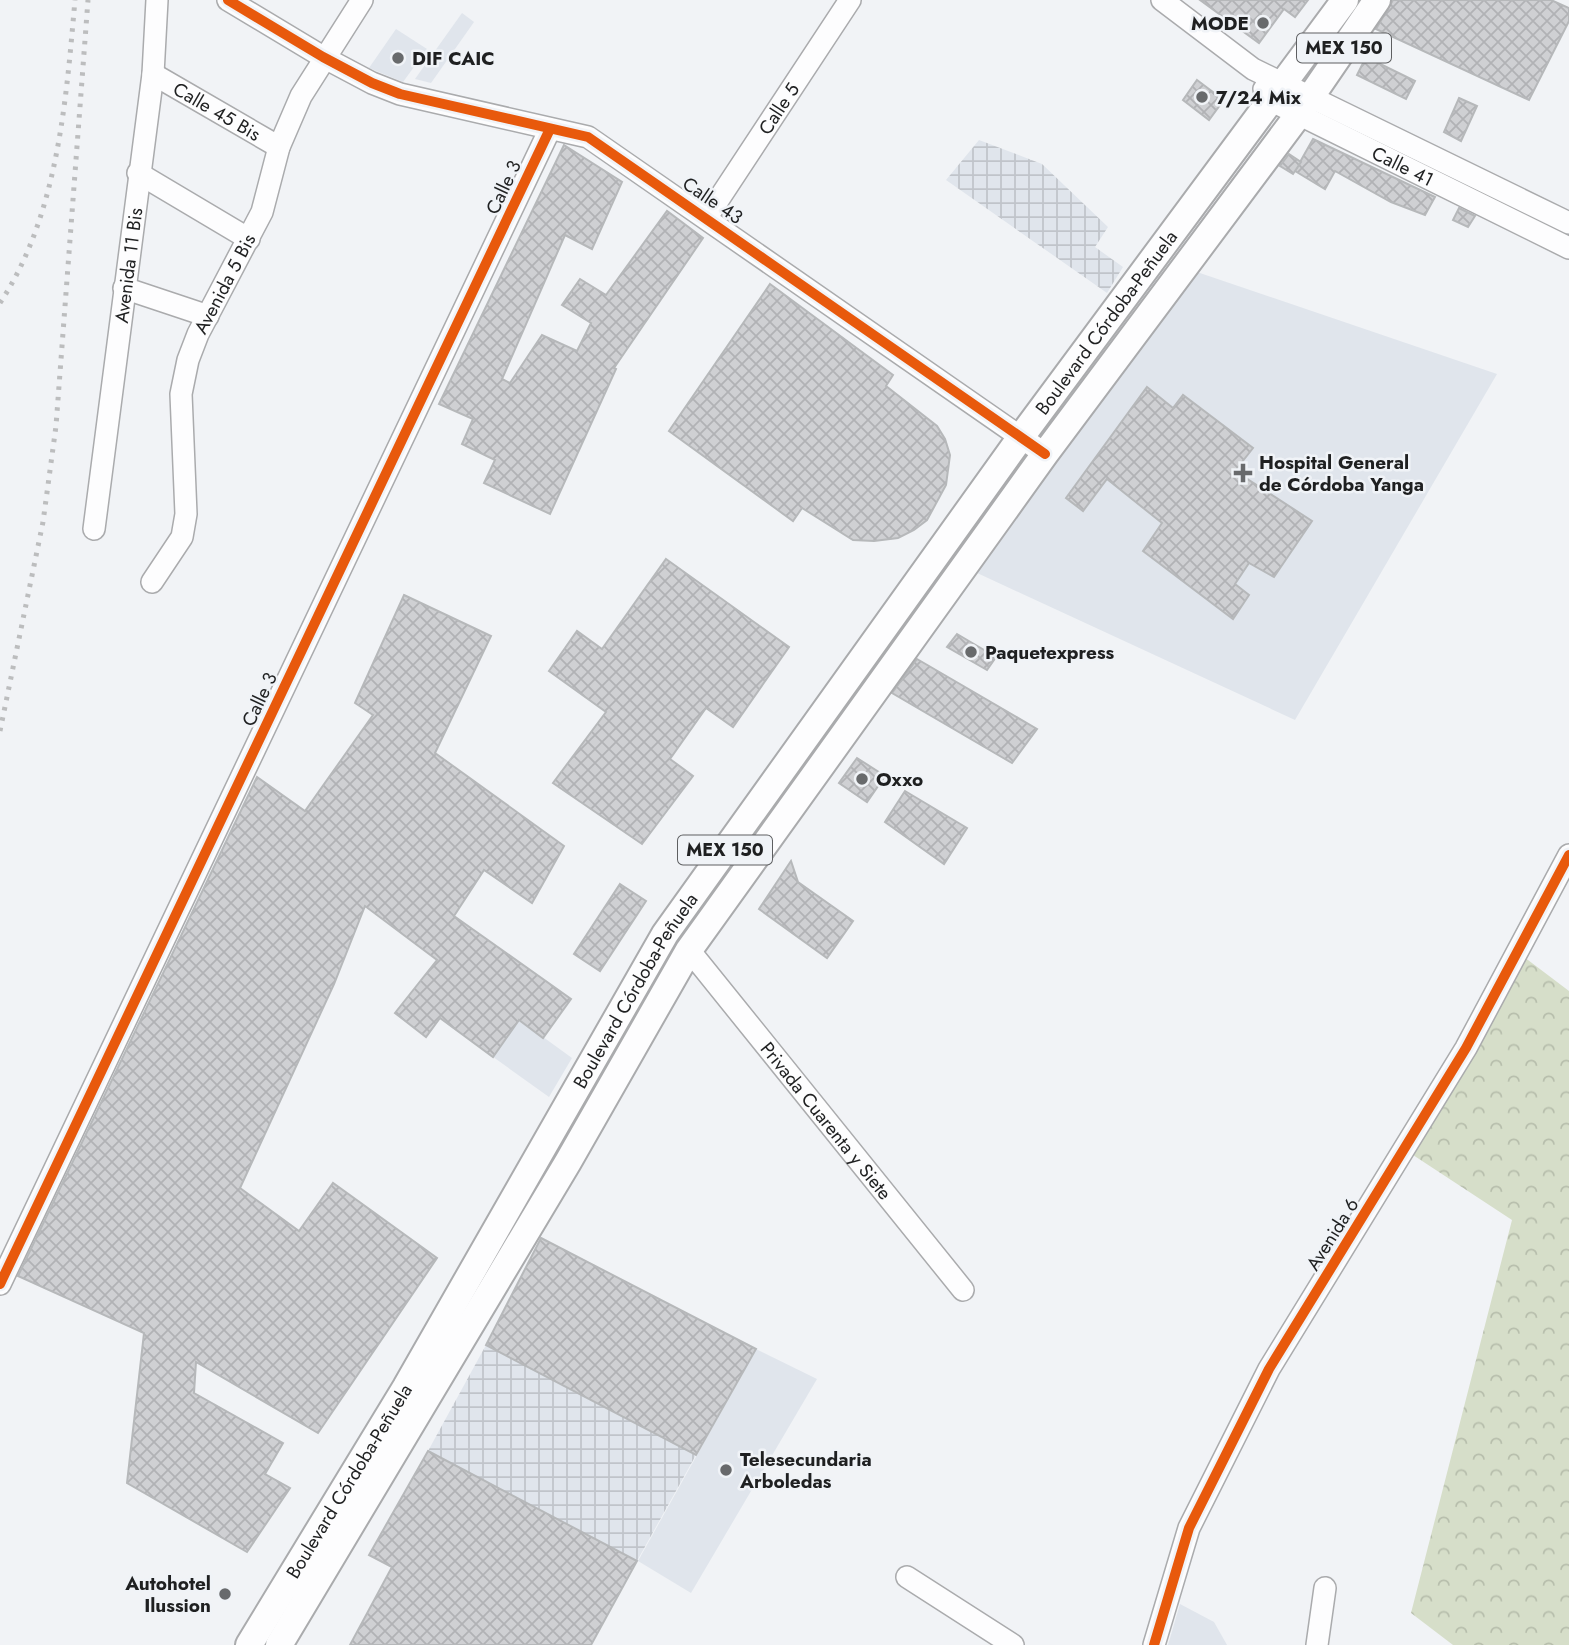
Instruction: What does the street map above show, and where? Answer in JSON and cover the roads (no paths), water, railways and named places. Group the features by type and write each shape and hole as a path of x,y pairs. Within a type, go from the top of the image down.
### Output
{"main road":[{"name":"Boulevard Córdoba-Peñuela","path":"248,1645 406,1387 665,934 1020,437 1345,0"},
{"name":"Boulevard Córdoba-Peñuela","path":"279,1645 568,1162 689,950 1045,454 1305,105 1377,0"},
{"path":"665,934 689,950"}],"street":[{"name":"Avenida 11 Bis","path":"94,529 118,359 138,173 153,74 157,0"},
{"name":"Calle 43","path":"228,0 323,57 372,83 400,94 588,137 1045,454"},
{"name":"Avenida 5 Bis","path":"152,582 182,537 186,514 181,394 188,360 262,212 279,147 301,96 323,57 362,0"},
{"name":"Calle 5","path":"707,217 850,0"},
{"path":"1162,0 1253,69 1277,91"},
{"name":"Calle 45 Bis","path":"153,74 279,147"},
{"name":"Calle 41","path":"1277,91 1569,223"},
{"name":"Calle 41","path":"1305,105 1459,195 1569,248"},
{"name":"Calle 3","path":"0,1284 550,129"},
{"path":"138,173 249,239"},
{"path":"1459,195 1470,176"},
{"path":"124,288 208,316"},
{"name":"Avenida 6","path":"1154,1645 1189,1528 1269,1369 1466,1048 1569,855"},
{"name":"Privada Cuarenta y Siete","path":"689,950 962,1290"},
{"path":"907,1577 1013,1645"},
{"path":"1317,1645 1325,1588"}],"railway":[{"path":"0,303 20,269 47,195 63,117 75,0"},
{"path":"0,731 43,522 56,426 88,0"}],"place":[{"name":"MODE","path":"1263,23"},
{"name":"DIF CAIC","path":"398,58"},
{"name":"7/24 Mix","path":"1202,97"},
{"name":"Hospital General de Córdoba Yanga","path":"1243,473"},
{"name":"Paquetexpress","path":"971,652"},
{"name":"Oxxo","path":"862,779"},
{"name":"Telesecundaria Arboledas","path":"726,1470"},
{"name":"Autohotel Ilussion","path":"225,1594"}]}
